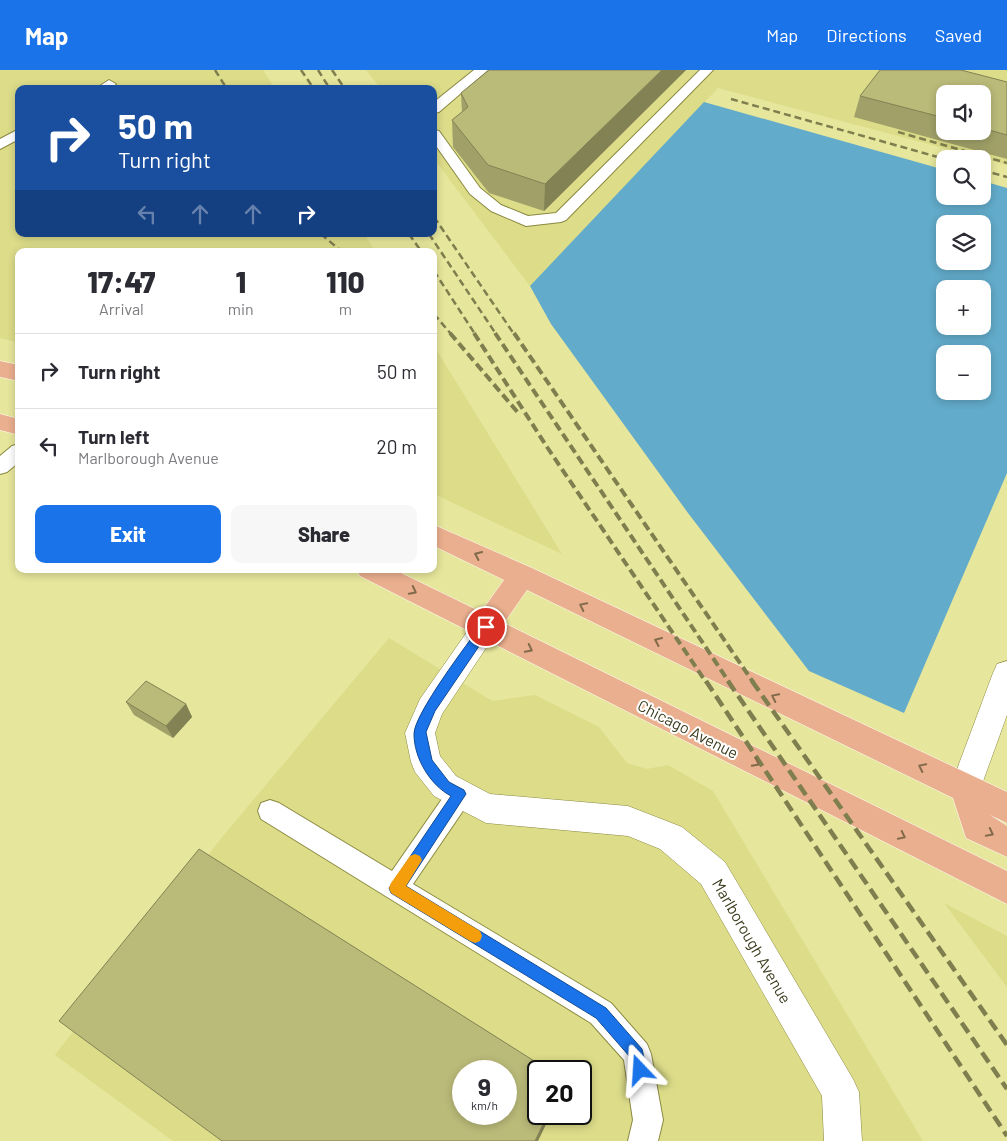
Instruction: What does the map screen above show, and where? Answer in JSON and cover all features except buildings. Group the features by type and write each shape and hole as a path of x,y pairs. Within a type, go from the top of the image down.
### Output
{"main road":[{"path":"0,369 15,372"},
{"path":"0,422 15,426"},
{"path":"437,536 1007,808"},
{"name":"Chicago Avenue","path":"377,573 1007,888"},
{"path":"486,627 522,576"},
{"path":"966,788 977,827 1007,842"}],"street":[{"name":"Marlborough Avenue","path":"486,627 430,708 420,732 426,762 445,786 486,808 628,821 671,838 712,873 840,1092 844,1141"},
{"path":"966,788 1007,673"}],"lane":[{"path":"437,107 482,70"},
{"path":"437,138 475,191 496,208 526,221 561,217 707,70"},
{"path":"0,145 15,136"},
{"path":"0,467 15,454"},
{"path":"396,888 460,794"},
{"path":"270,811 601,1013 637,1054 648,1120 643,1141"}],"shaded area":[{"path":"0,70 263,70 272,85 15,85 15,237 366,237 373,248 15,248 15,342 0,338"},
{"path":"366,70 1007,70 1007,165 991,161 991,150 951,150 718,88 530,286 437,163 437,85 378,85"},
{"path":"437,351 562,554 437,495"},
{"path":"389,638 492,701 535,695 599,727 627,763 647,769 668,765 713,791 923,1141 173,1141 55,1055 219,841"},
{"path":"944,903 1007,936 1007,987"}],"water":[{"path":"704,102 936,167 936,205 991,205 991,183 1007,188 1007,473 904,713 809,671 688,513 551,324 530,286"}],"railway":[{"path":"215,70 224,85"},
{"path":"301,70 311,85"},
{"path":"318,70 327,85"},
{"path":"332,70 342,85"},
{"path":"731,99 936,156"},
{"path":"898,132 1007,163"},
{"path":"991,173 1007,177"},
{"path":"437,221 514,334"},
{"path":"325,237 337,248"},
{"path":"411,237 419,248"},
{"path":"431,237 496,334"},
{"path":"437,276 475,334"},
{"path":"437,318 451,334"},
{"path":"450,333 520,415"},
{"path":"474,333 547,447 706,682"},
{"path":"495,333 729,682"},
{"path":"514,333 753,682"},
{"path":"706,681 1007,1136"},
{"path":"728,681 1007,1089"},
{"path":"752,681 1007,1045"}],"slow traffic":[{"path":"415,860 396,888 475,936"}],"route":[{"path":"486,627 430,708 420,732 426,762 445,786 460,794 396,888 601,1013 637,1054 640,1070"}]}
